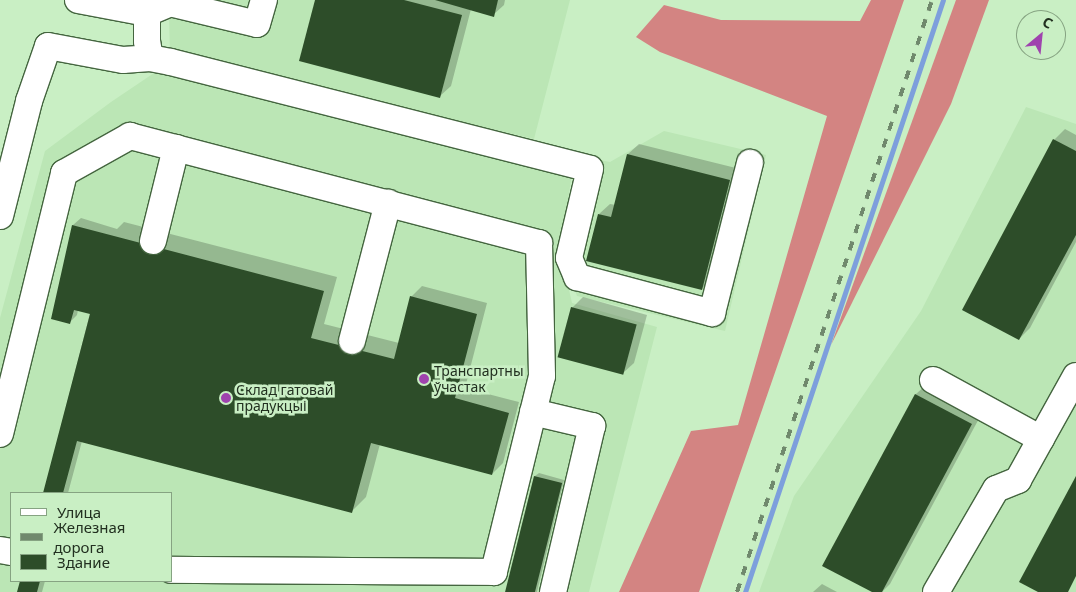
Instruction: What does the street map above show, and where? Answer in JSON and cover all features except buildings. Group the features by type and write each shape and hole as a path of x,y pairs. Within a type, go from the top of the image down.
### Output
{"lane":[{"path":"78,0 147,13 170,3 257,24 264,0"},
{"path":"147,13 147,41 150,58"},
{"path":"0,216 29,101 48,46 123,60 150,58 590,169 569,258 577,276 712,313 750,163"},
{"path":"0,434 64,173 130,136 539,243 542,376 494,572 323,581 172,570"},
{"path":"153,241 176,148"},
{"path":"352,341 388,203"},
{"path":"936,592 996,489 1018,480 1076,376"},
{"path":"933,380 1041,439"},
{"path":"533,412 592,426 553,592"}],"shaded area":[{"path":"110,0 570,0 534,139 170,52 169,15"},
{"path":"871,0 904,0 699,592 619,592 691,431 738,425 827,116 660,52 636,37 664,5 721,20 860,21"},
{"path":"956,0 989,0 951,104 831,345"},
{"path":"160,69 572,174 560,250 572,303 657,327 589,592 0,592 0,318 45,151 111,102"},
{"path":"1026,107 1076,124 1076,592 759,592 794,496 921,311"},
{"path":"664,131 766,155 725,331 577,296 563,253 584,157 610,162"}],"waterway":[{"path":"745,592 943,0"}],"railway":[{"path":"737,592 932,0"}],"place":[{"name":"Транспартны ўчастак","path":"424,379"},
{"name":"Склад гатовай прадукцыі","path":"226,398"}]}
